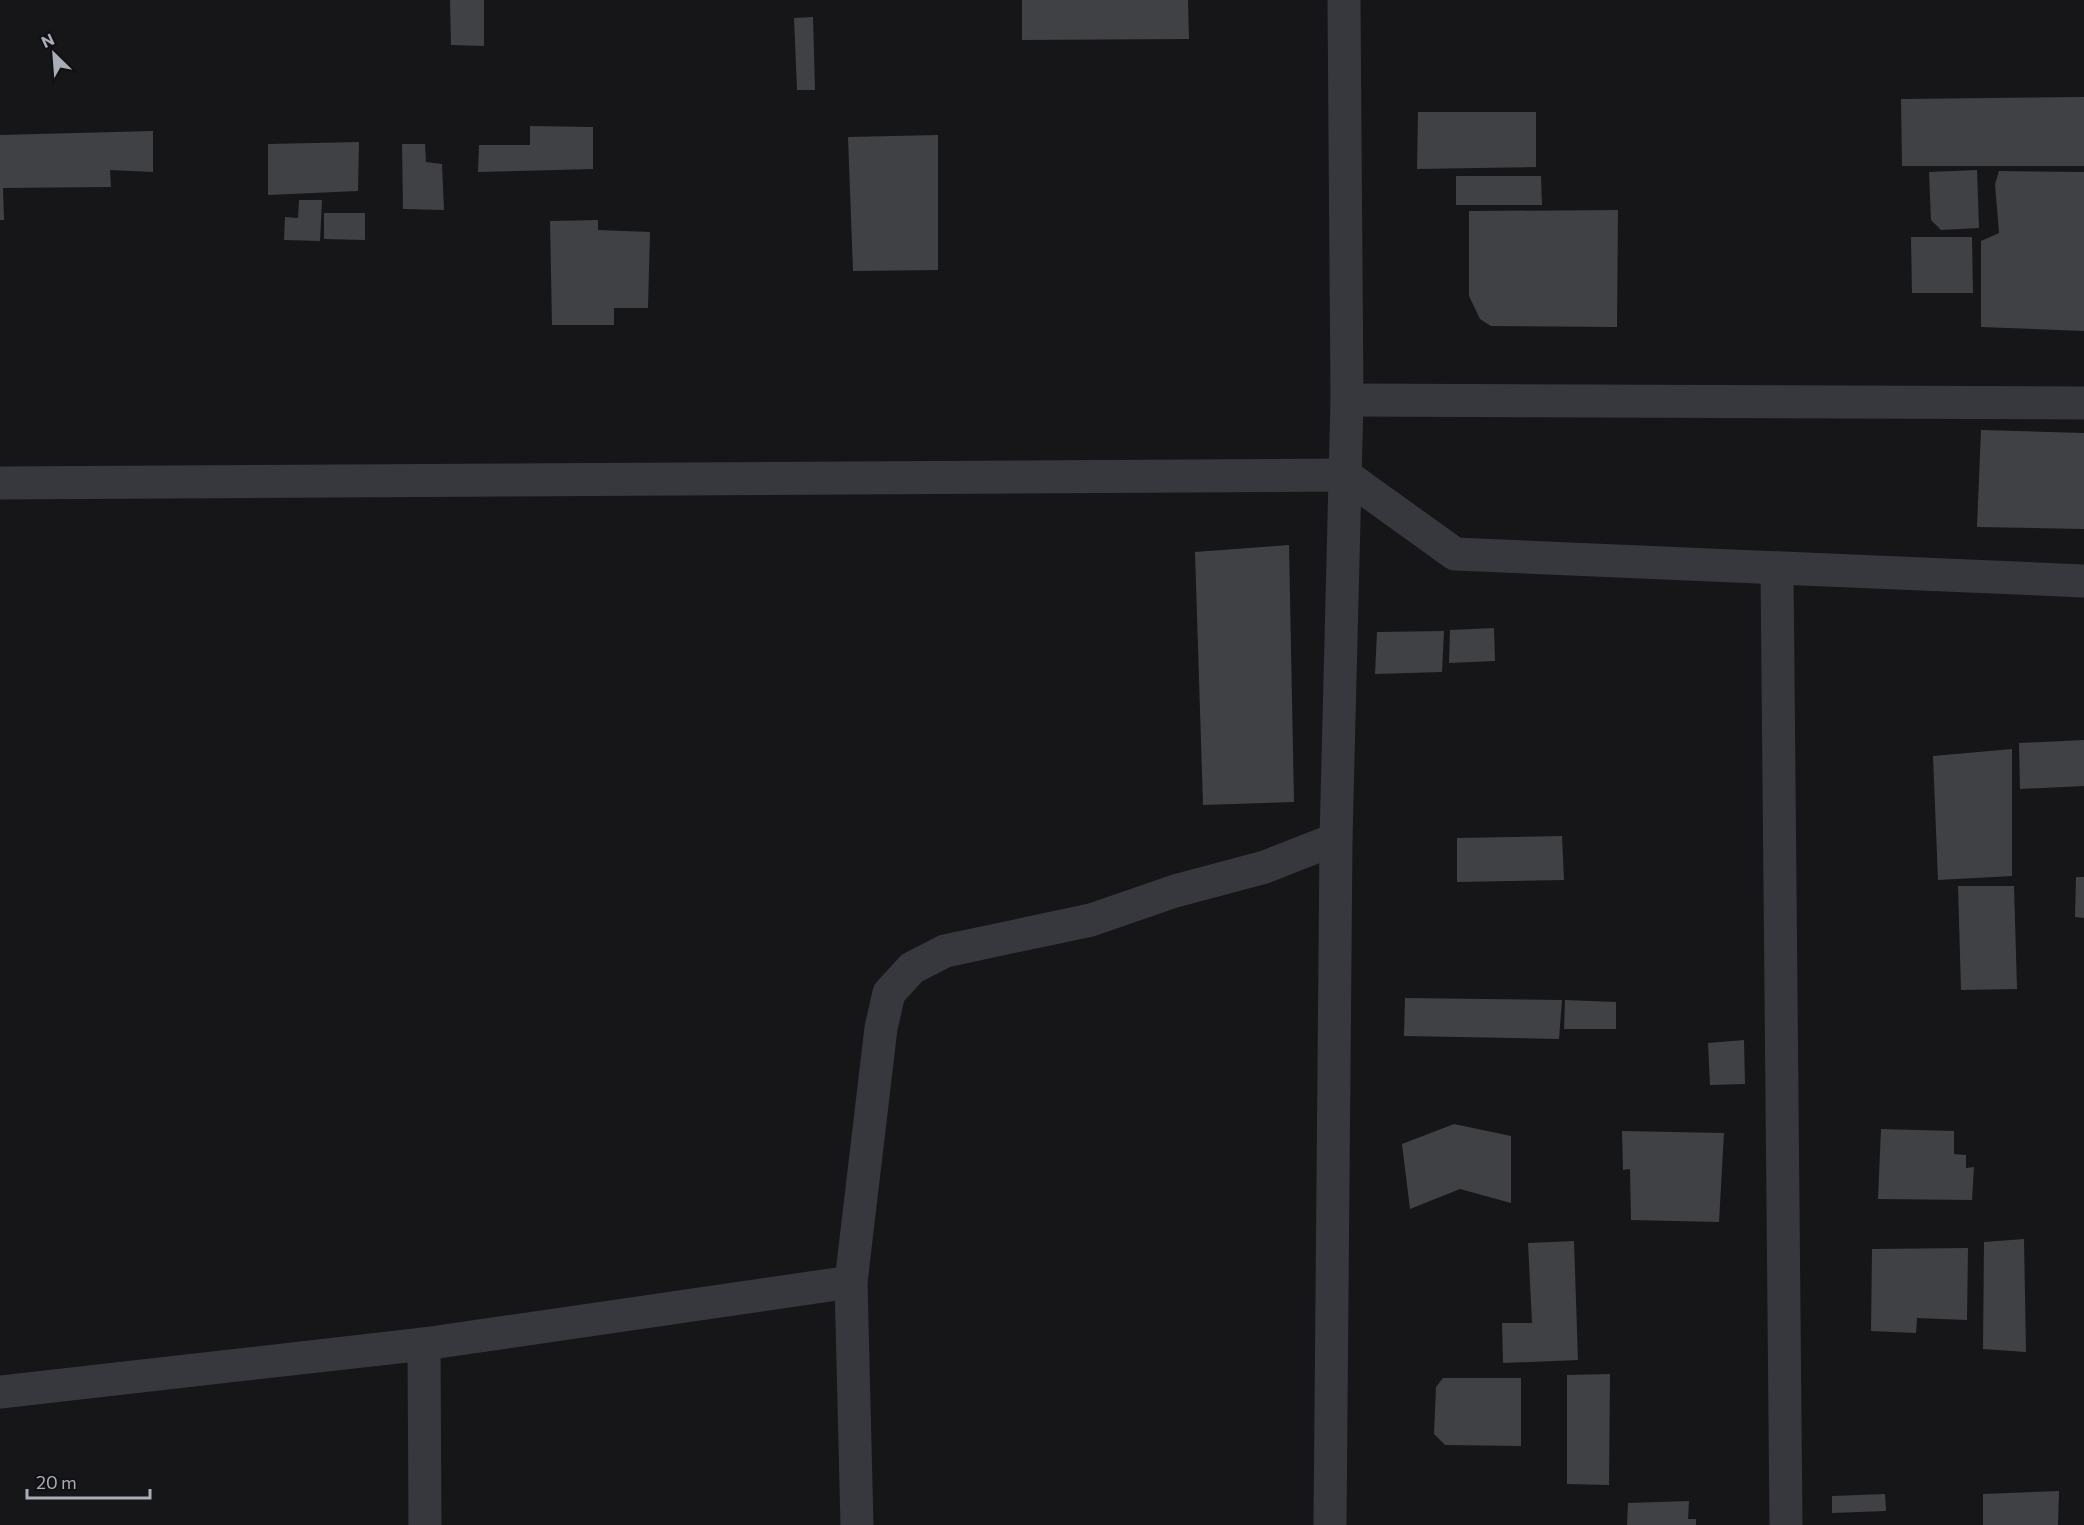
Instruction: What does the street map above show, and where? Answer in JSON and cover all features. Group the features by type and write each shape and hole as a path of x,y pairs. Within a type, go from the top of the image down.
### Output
{"street":[{"path":"1330,1525 1336,839 1347,400 1344,0"},
{"path":"1347,400 2084,403"},
{"path":"0,483 1345,475 1455,554 2084,581"},
{"path":"1778,568 1786,1525"},
{"path":"857,1525 851,1282 881,1028 889,993 912,968 945,951 1092,920 1175,891 1265,867 1336,839"},
{"path":"0,1392 424,1344 851,1282"},
{"path":"424,1344 424,1525"}],"building":[{"path":"450,0 484,0 484,46 451,45"},
{"path":"1022,0 1188,0 1189,39 1022,40"},
{"path":"813,17 815,90 797,90 794,18"},
{"path":"2084,97 2084,166 1902,166 1901,99"},
{"path":"1418,112 1536,112 1536,167 1417,169"},
{"path":"530,126 593,127 593,169 478,172 479,145 530,145"},
{"path":"153,131 153,172 110,170 111,187 3,188 4,220 0,220 0,135"},
{"path":"938,135 938,270 853,271 848,137"},
{"path":"359,142 358,191 268,195 268,144"},
{"path":"402,144 425,144 426,162 442,164 444,210 403,209"},
{"path":"1977,170 1979,228 1941,230 1931,220 1929,172"},
{"path":"1999,171 2084,172 2084,331 1981,327 1981,241 1999,233 1995,184"},
{"path":"1456,176 1541,176 1542,205 1456,205"},
{"path":"299,200 322,200 320,241 284,240 285,217 298,218"},
{"path":"1618,210 1617,327 1491,326 1480,319 1469,296 1469,211"},
{"path":"324,213 365,213 365,240 324,239"},
{"path":"598,220 598,230 650,232 648,308 614,308 614,325 552,325 550,221"},
{"path":"1911,237 1972,237 1973,293 1912,293"},
{"path":"1981,430 2084,433 2084,529 1977,527"},
{"path":"1289,545 1294,802 1203,805 1195,552"},
{"path":"1494,628 1495,661 1449,663 1450,630"},
{"path":"1444,631 1442,672 1375,674 1377,632"},
{"path":"2084,740 2084,786 2020,789 2019,743"},
{"path":"2012,749 2012,876 1938,880 1933,756"},
{"path":"1562,836 1564,880 1457,882 1457,838"},
{"path":"2076,877 2084,877 2084,918 2075,917"},
{"path":"1958,886 2014,886 2017,989 1961,990"},
{"path":"1405,998 1562,1000 1559,1039 1404,1036"},
{"path":"1565,1000 1616,1002 1616,1029 1564,1029"},
{"path":"1744,1040 1745,1084 1710,1085 1708,1043"},
{"path":"1454,1124 1511,1136 1511,1203 1460,1189 1410,1209 1402,1144"},
{"path":"1881,1129 1954,1131 1954,1154 1966,1155 1966,1168 1974,1167 1972,1200 1878,1199"},
{"path":"1622,1131 1724,1133 1719,1222 1631,1220 1630,1169 1623,1170"},
{"path":"2024,1239 2026,1352 1983,1349 1984,1242"},
{"path":"1574,1241 1578,1360 1503,1363 1502,1323 1532,1323 1528,1243"},
{"path":"1968,1248 1967,1320 1917,1318 1916,1333 1871,1331 1872,1249"},
{"path":"1610,1374 1609,1485 1567,1484 1567,1375"},
{"path":"1443,1378 1521,1378 1521,1446 1445,1445 1434,1434 1436,1387"},
{"path":"2059,1491 2058,1525 1983,1525 1983,1494"},
{"path":"1885,1494 1886,1511 1832,1513 1832,1496"},
{"path":"1689,1501 1688,1519 1696,1519 1696,1525 1627,1525 1628,1503"}]}
